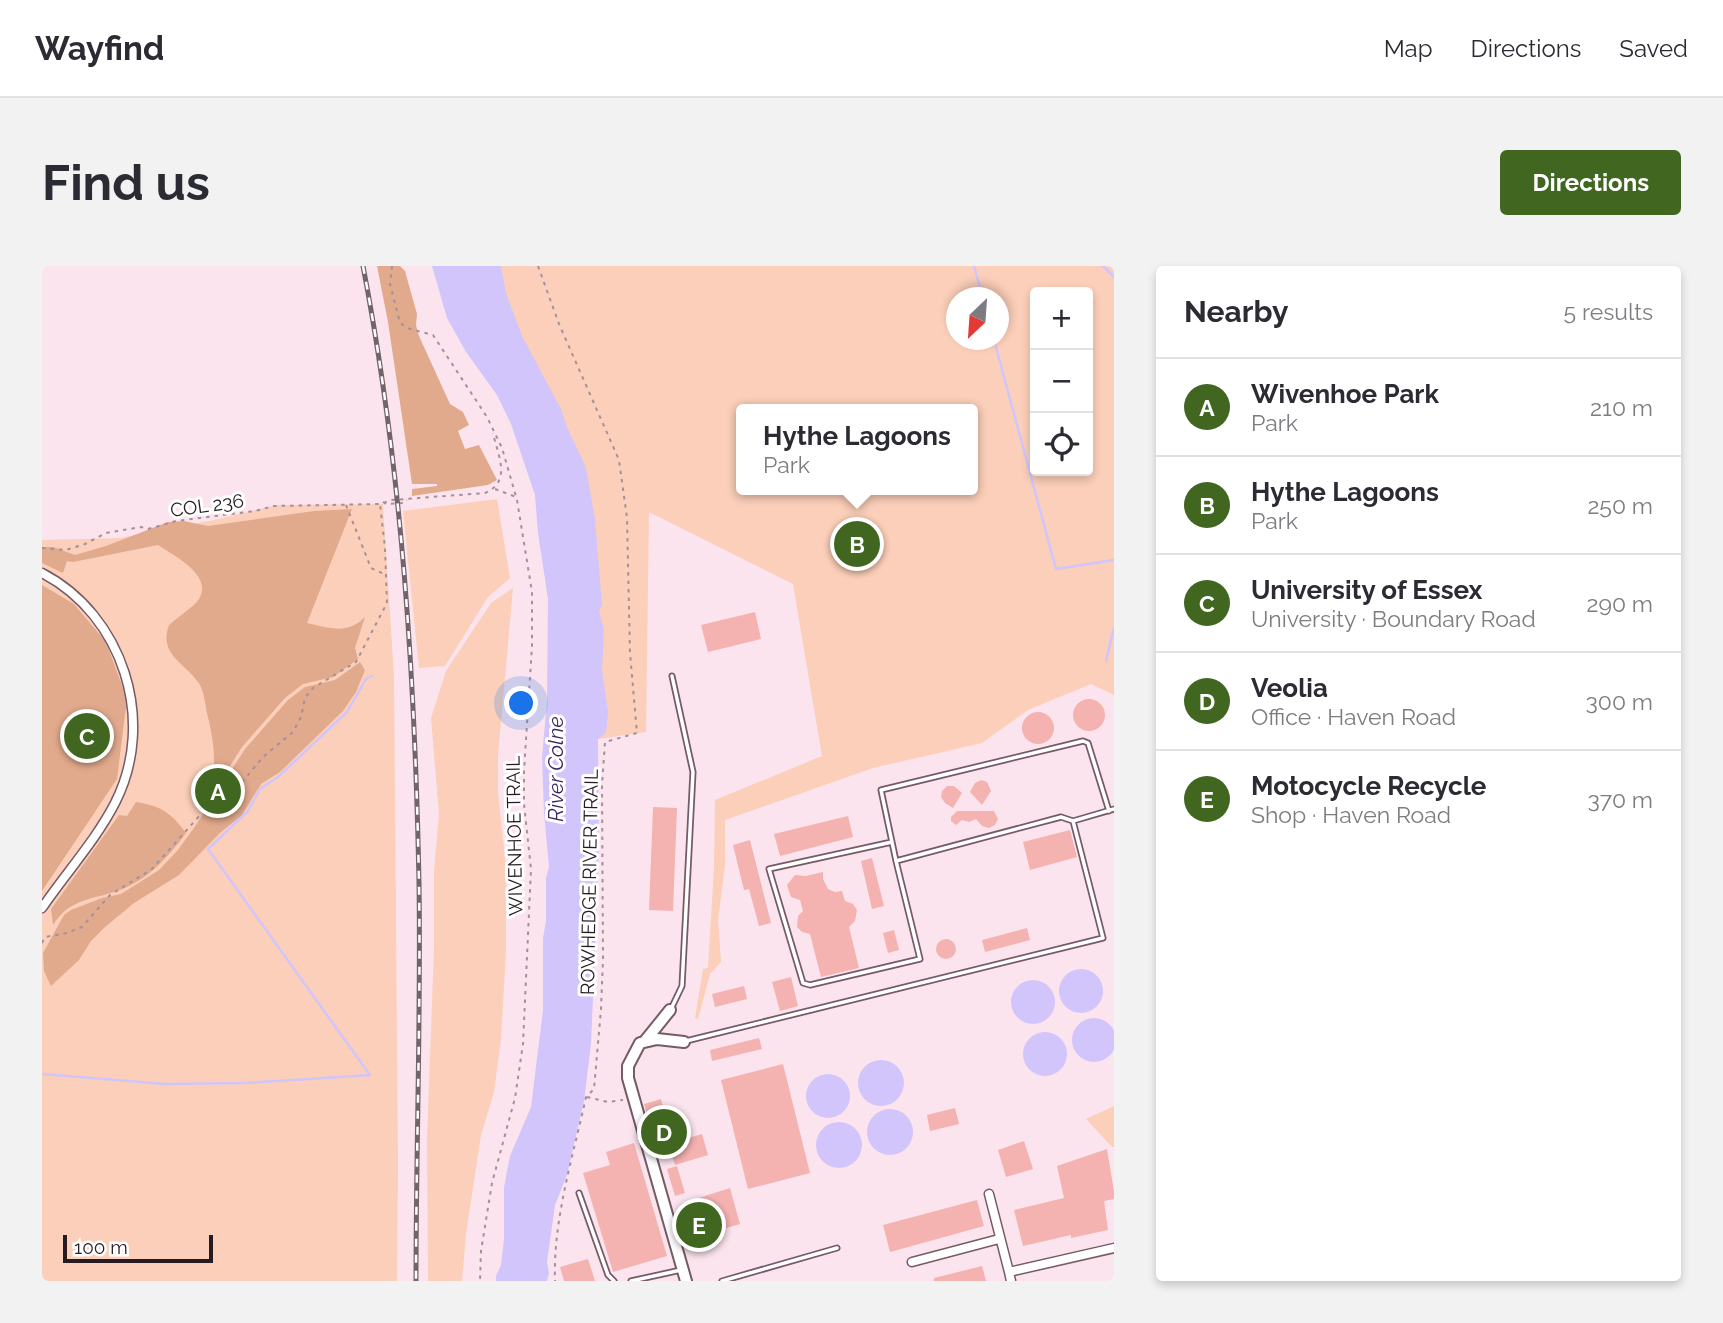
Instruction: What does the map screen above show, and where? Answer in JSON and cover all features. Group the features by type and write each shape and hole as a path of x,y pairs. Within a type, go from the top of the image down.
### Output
{"street":[{"path":"42,573 84,604 115,647 130,686 134,714 129,758 116,802 42,908"},
{"path":"645,1041 670,1010"},
{"path":"684,1041 657,1039 640,1043 628,1066 628,1078 685,1275"},
{"path":"989,1194 1010,1277 1114,1248"},
{"path":"912,1262 999,1239"}],"lane":[{"path":"670,1010 682,986 693,772 672,676"},
{"path":"892,842 769,869 803,984 810,985 920,959 896,861 892,842 881,790 1083,741 1088,743 1111,810 1073,821 1061,817 896,861"},
{"path":"684,1041 1103,938 1073,821"},
{"path":"579,1193 608,1275 614,1281"},
{"path":"722,1281 837,1248"},
{"path":"631,1281 685,1275"}],"path":[{"name":"WIVENHOE TRAIL","path":"392,266 390,284 400,323 410,329 433,335 487,417 502,448 517,500 532,592 524,771 524,804 531,869 528,956 519,1075 492,1183 481,1251 480,1281"},
{"name":"ROWHEDGE RIVER TRAIL","path":"538,266 559,324 619,460 627,518 630,653 637,733 605,742 602,785 601,1009 594,1089 586,1097 563,1202 555,1254 555,1281"},
{"path":"487,417 493,431 502,472 500,483 494,489 516,496 517,500"},
{"name":"COL 236","path":"42,548 66,550 116,531 141,527 148,529 176,522 255,512 274,506 404,503 408,499 485,493 494,489"},
{"path":"42,943 46,936 67,933 82,927 110,895 152,869 201,814 230,797 262,757 293,732 301,717 305,698 313,688 356,662 387,603 382,503"},
{"path":"346,505 371,568 386,574"},
{"path":"586,1097 608,1102 633,1097"}],"shaded area":[{"path":"377,266 400,266 405,271 417,314 419,336 450,404 463,412 469,425 458,431 465,449 479,445 497,480 488,485 412,496 412,489 437,484 412,484"},
{"path":"488,266 1114,266 1114,695 1091,684 1028,710 982,743 873,768 725,820 725,865 718,920 721,962 710,974 698,1019 695,1018 703,969 708,968 715,800 822,756 793,584 649,512 646,732 598,739"},
{"path":"497,499 510,578 488,597 445,666 419,668 403,511"},
{"path":"383,504 394,676 397,1281 42,1281 42,540 120,538 277,505"},
{"path":"352,509 307,623 338,629 359,623 365,617 355,648 358,659 333,677 303,684 285,698 242,747 206,804 214,758 204,697 198,682 174,657 167,643 169,625 195,604 201,594 199,577 184,562 158,545 67,561 63,573 42,563 42,547 53,547 75,555 168,522 184,521 208,526 314,511"},
{"path":"42,585 74,604 106,642 127,699 117,779 42,891"},
{"path":"513,588 498,755 498,792 506,868 506,951 501,1039 494,1092 481,1135 462,1281 428,1281 427,1139 434,871 439,814 431,718 446,671 491,603"},
{"path":"360,662 365,670 356,692 343,711 280,772 261,784 242,815 220,833 179,875 134,903 105,927 91,941 79,960 51,986 44,971 43,953 64,915 102,898 121,894 159,870 194,828 245,749 288,700 305,687 335,680"},
{"path":"136,802 165,812 176,820 186,833 149,874 130,886 74,905 53,925 51,909 119,815 127,816"},
{"path":"1114,1106 1114,1147 1112,1147 1086,1119"}],"water":[{"name":"River Colne","path":"432,266 501,266 506,293 522,336 561,409 586,468 595,519 602,605 599,611 604,630 602,670 608,712 606,733 598,739 599,854 591,1044 584,1101 567,1175 555,1205 547,1281 496,1281 496,1276 501,1265 504,1239 504,1188 507,1171 510,1156 531,1107 543,1010 543,938 549,867 542,757 547,702 548,599 535,495 511,424 497,395 466,352 447,318"},
{"path":"1081,969 1090,970 1097,975 1102,982 1102,1000 1097,1007 1090,1012 1081,1013 1072,1012 1065,1007 1060,1000 1059,991 1060,982 1065,975 1072,970"},
{"path":"1033,980 1042,981 1049,986 1054,993 1054,1011 1049,1018 1042,1023 1033,1024 1024,1023 1017,1018 1012,1011 1011,1002 1012,993 1017,986 1024,981"},
{"path":"1094,1018 1109,1025 1116,1040 1109,1055 1094,1062 1079,1055 1072,1040 1079,1025"},
{"path":"1045,1032 1061,1038 1067,1054 1061,1070 1045,1076 1029,1070 1023,1054 1029,1038"},
{"path":"881,1060 897,1067 904,1083 897,1099 881,1106 865,1099 858,1083 865,1067"},
{"path":"828,1074 844,1080 850,1096 844,1112 828,1118 812,1112 806,1096 812,1080"},
{"path":"890,1109 906,1116 913,1132 906,1148 890,1155 874,1148 867,1132 874,1116"},
{"path":"839,1122 855,1129 862,1145 855,1161 839,1168 823,1161 816,1145 823,1129"}],"building":[{"path":"755,612 761,639 708,652 701,625"},
{"path":"1089,699 1101,703 1105,715 1101,727 1089,731 1077,727 1073,715 1077,703"},
{"path":"1038,712 1050,716 1054,728 1050,740 1038,744 1026,740 1022,728 1026,716"},
{"path":"981,780 987,782 991,791 982,805 970,792 975,783"},
{"path":"947,786 954,786 962,793 953,808 941,797"},
{"path":"653,807 677,808 673,911 649,910"},
{"path":"957,811 994,811 998,819 995,825 989,828 982,826 976,819 969,822 962,820 956,825 951,821 951,817"},
{"path":"848,816 853,837 780,856 774,834"},
{"path":"1070,830 1077,857 1030,870 1023,842"},
{"path":"750,840 771,923 759,926 749,889 744,890 733,845"},
{"path":"872,858 884,906 872,909 861,861"},
{"path":"823,872 828,889 842,891 845,901 853,904 857,910 855,921 849,927 859,968 821,977 810,934 797,927 798,916 803,911 800,900 791,897 787,885 795,875 806,876"},
{"path":"1027,928 1030,940 985,952 982,940"},
{"path":"894,930 899,950 888,953 883,933"},
{"path":"946,939 953,942 956,949 953,956 946,959 939,956 936,949 939,942"},
{"path":"791,977 798,1006 780,1011 772,982"},
{"path":"744,986 747,999 715,1007 712,994"},
{"path":"759,1038 762,1049 712,1061 710,1050"},
{"path":"783,1064 810,1173 748,1189 721,1080"},
{"path":"661,1099 668,1123 651,1128 644,1104"},
{"path":"955,1108 959,1124 930,1131 927,1115"},
{"path":"702,1134 708,1155 675,1165 668,1144"},
{"path":"1024,1141 1033,1169 1006,1177 998,1150"},
{"path":"634,1143 667,1256 613,1272 583,1173 610,1165 606,1152"},
{"path":"1107,1149 1114,1192 1114,1199 1104,1201 1108,1230 1023,1246 1014,1210 1064,1198 1057,1166"},
{"path":"677,1166 685,1193 675,1196 667,1169"},
{"path":"730,1188 740,1224 696,1237 686,1202"},
{"path":"977,1200 984,1226 890,1252 883,1225"},
{"path":"588,1259 595,1281 564,1281 560,1267"},
{"path":"982,1266 986,1281 934,1281 934,1278"}],"waterway":[{"path":"974,266 980,287"},
{"path":"1103,266 1114,277"},
{"path":"997,350 1056,569 1114,560"},
{"path":"1106,661 1114,628"},
{"path":"42,1074 165,1084 245,1083 370,1075 208,849 248,811 260,789 278,777 347,712 366,679 372,676"}],"railway":[{"path":"363,266 388,419 410,651 419,933 416,1281"}],"place":[{"name":"Hythe Lagoons","path":"857,544"},
{"name":"University of Essex","path":"87,736"},
{"name":"Wivenhoe Park","path":"218,791"},
{"name":"Veolia","path":"664,1132"},
{"name":"Motocycle Recycle","path":"699,1225"}]}
